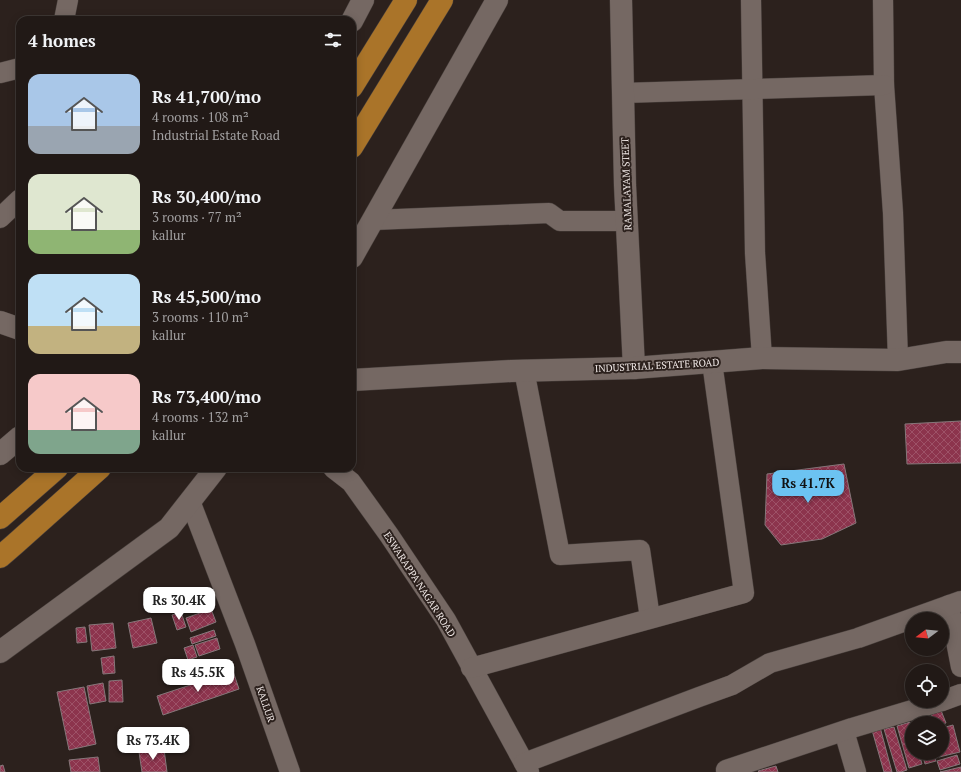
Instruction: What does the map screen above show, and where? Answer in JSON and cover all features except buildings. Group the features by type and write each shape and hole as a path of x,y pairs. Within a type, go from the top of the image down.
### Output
{"highway":[{"path":"356,81 406,0"},
{"path":"356,140 442,0"},
{"path":"0,518 52,472"},
{"path":"0,557 96,472"}],"street":[{"path":"65,16 68,0"},
{"path":"355,16 363,0"},
{"path":"356,250 497,0"},
{"name":"RAMALAYAM STEET","path":"621,0 625,185 634,368"},
{"path":"751,0 755,254 762,358"},
{"path":"883,0 884,85 893,213 898,360"},
{"path":"0,73 16,69"},
{"path":"623,93 884,85"},
{"path":"0,218 16,203"},
{"path":"373,220 548,213 560,221 627,221"},
{"path":"0,322 16,328"},
{"name":"INDUSTRIAL ESTATE ROAD","path":"356,380 524,370 634,368 762,358 898,360 946,352 961,352"},
{"path":"471,668 744,593 712,362"},
{"path":"524,370 560,556 640,550 650,618"},
{"path":"0,454 16,440"},
{"path":"0,652 169,528 213,472"},
{"name":"ESWARAPPA NAGAR ROAD","path":"338,472 351,482 389,535 446,620 527,768"},
{"name":"KALLUR","path":"190,501 245,644 290,772"},
{"path":"527,768 699,697 732,685 770,663 858,638 955,603 961,667"},
{"path":"726,771 844,731 953,701"},
{"path":"844,731 856,772"}]}
